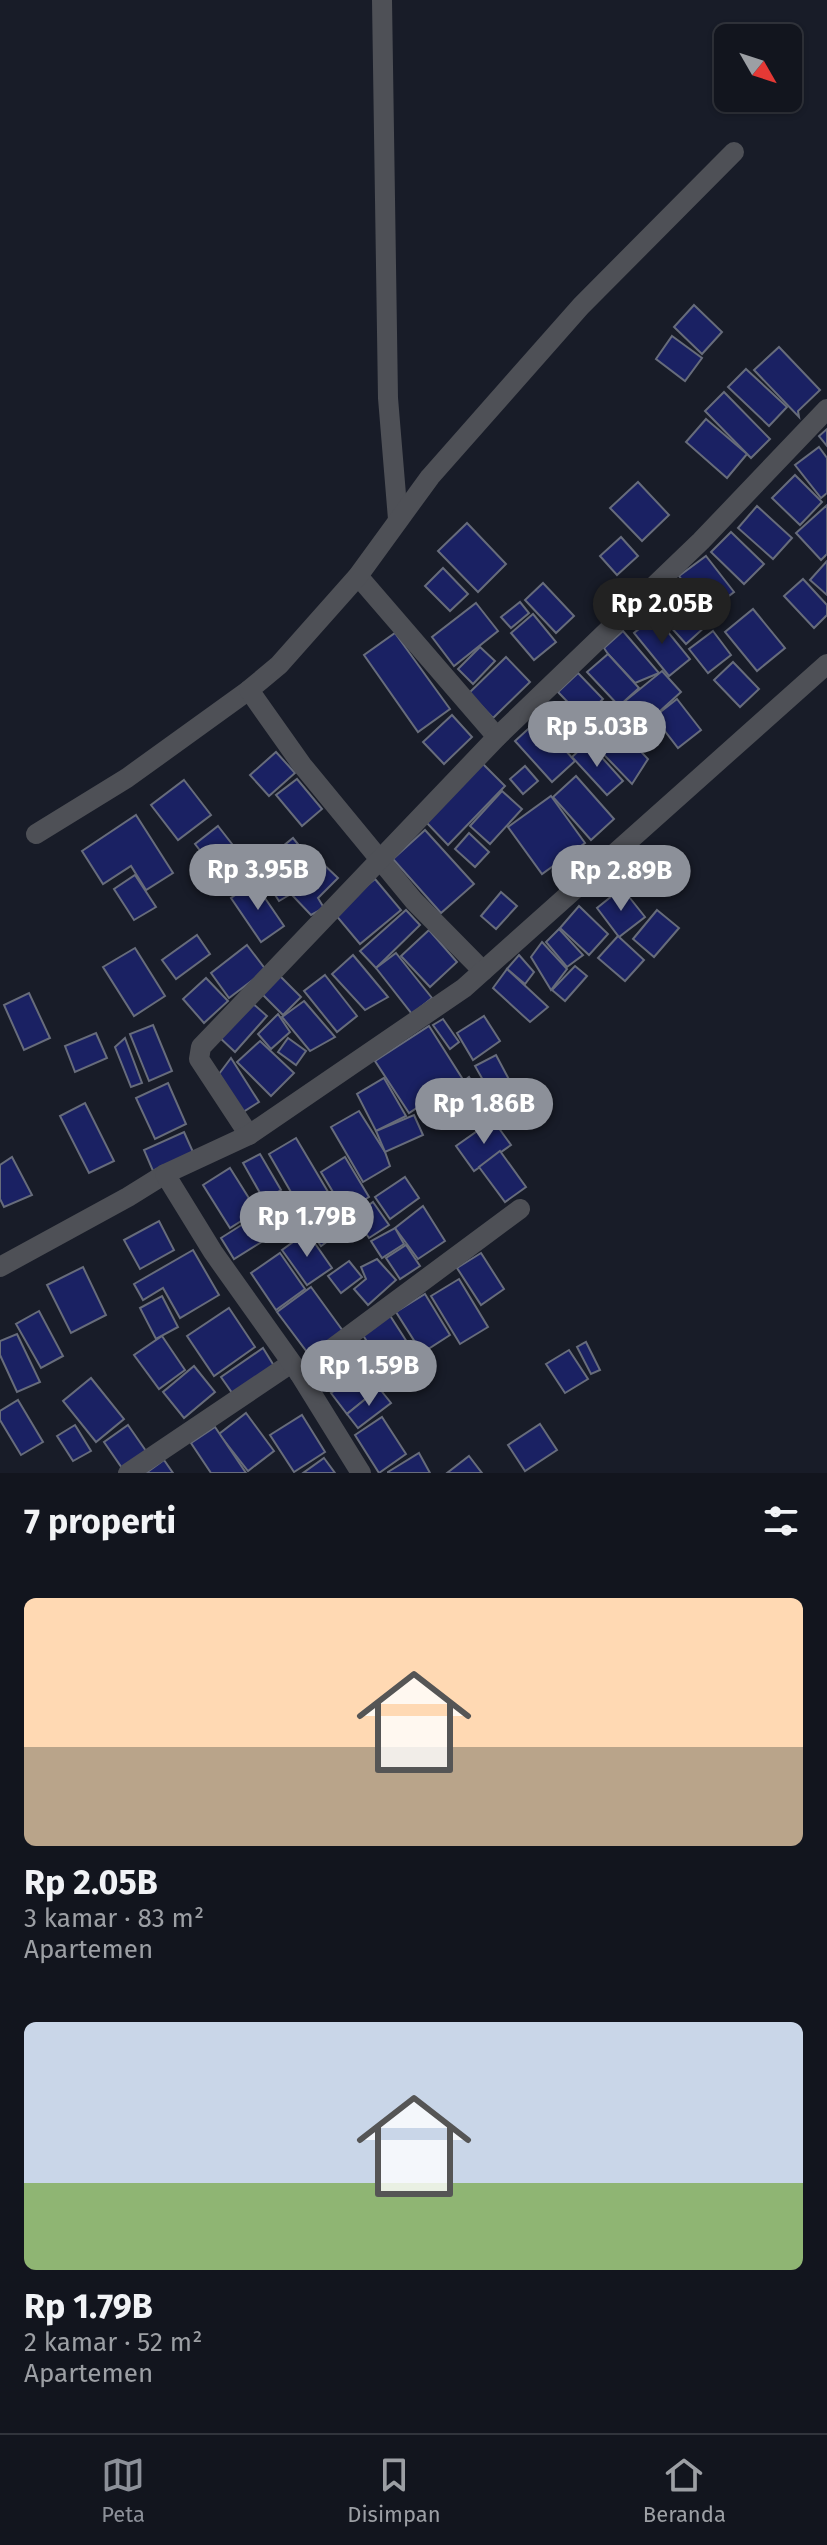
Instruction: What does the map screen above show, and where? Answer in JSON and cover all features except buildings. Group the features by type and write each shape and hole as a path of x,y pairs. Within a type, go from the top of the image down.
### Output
{"street":[{"path":"382,0 388,398 398,519"},
{"path":"36,834 127,778 279,665 358,576 430,477 581,306 734,152"},
{"path":"249,1135 199,1059 201,1047 497,737 701,541 827,409"},
{"path":"358,576 497,737"},
{"path":"0,1267 165,1174 249,1135 464,988 827,664"},
{"path":"249,690 302,765 414,901 483,971"},
{"path":"165,1174 213,1252 295,1368 361,1473"},
{"path":"128,1473 295,1368 520,1209"}]}
